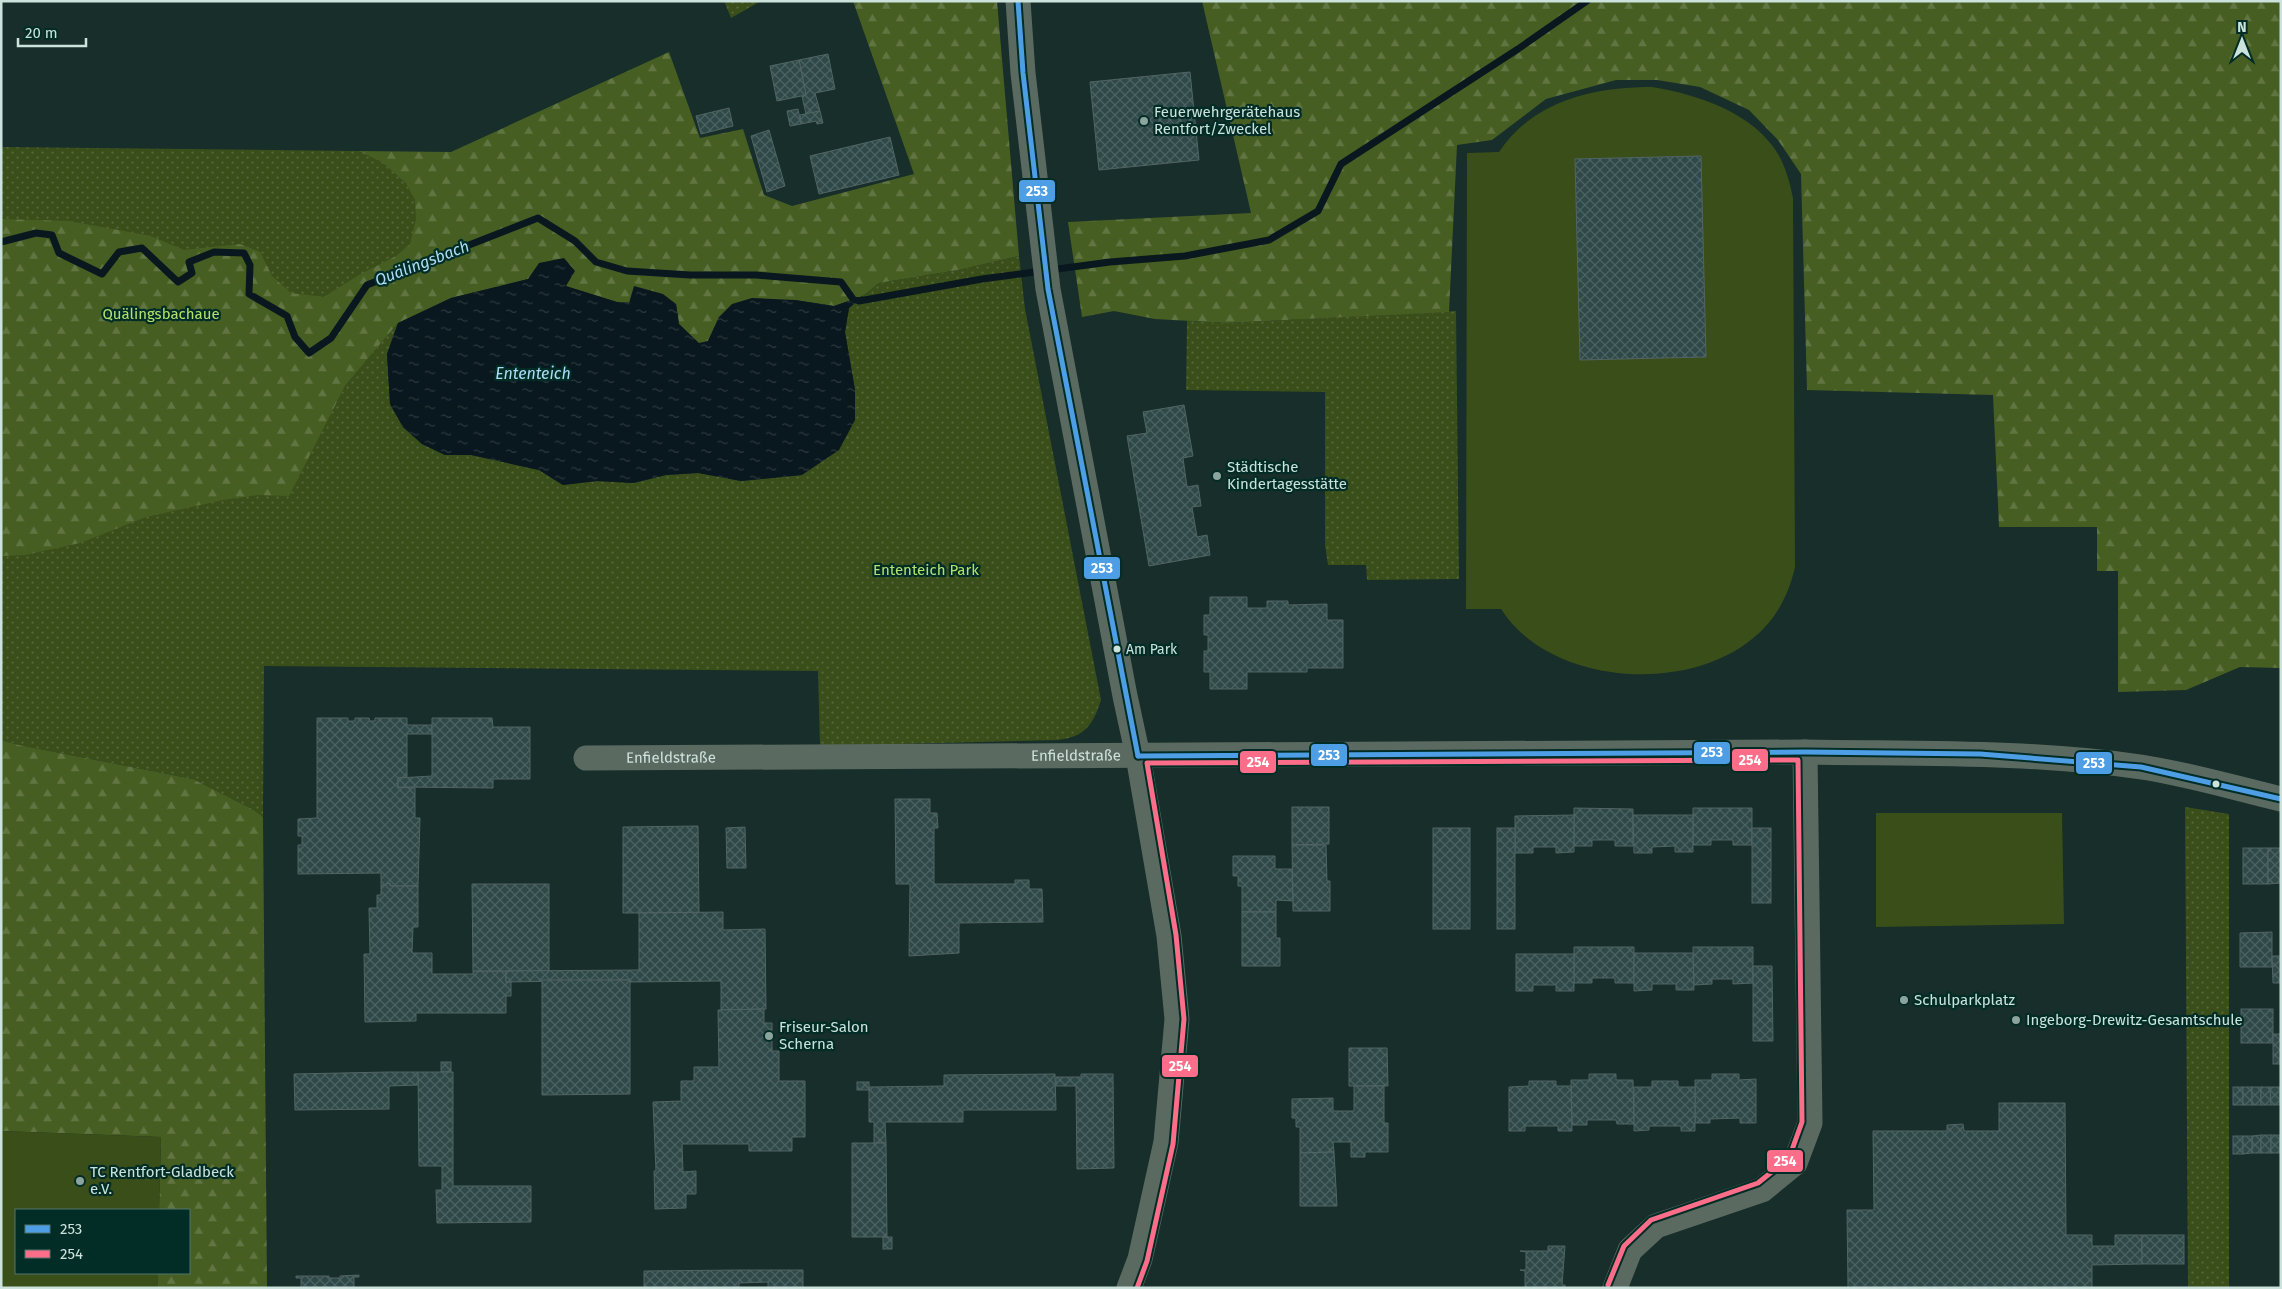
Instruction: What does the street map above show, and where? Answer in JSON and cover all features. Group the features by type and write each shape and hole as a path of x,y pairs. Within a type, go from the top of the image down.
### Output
{"street":[{"path":"1018,1 1024,82 1048,289 1138,756 1169,936 1177,1020 1166,1142 1140,1259 1129,1288"},
{"path":"1615,1288 1630,1250 1656,1226 1762,1190 1795,1163 1810,1123 1805,752"},
{"name":"Enfieldstraße","path":"586,758 1805,752 1980,754 2074,760 2170,772 2281,799"}],"green space":[{"path":"724,1 761,1 731,18"},
{"name":"Quälingsbachaue","path":"853,1 997,1 1019,256 958,270 879,283 863,296 834,306 795,300 719,317 708,341 699,344 679,324 676,304 617,302 565,286 528,279 451,298 398,323 345,386 289,496 258,495 223,500 146,517 80,543 25,555 1,556 1,219 69,221 151,236 184,250 240,244 260,252 272,276 291,293 324,297 359,275 396,256 410,244 416,219 415,200 406,183 382,162 358,151 451,152 669,52 700,138 743,129 764,195 792,206 914,174"},
{"path":"1202,1 2281,1 2281,668 2240,667 2186,690 2118,692 2118,571 2097,571 2097,527 1999,527 1993,395 1807,390 1801,174 1778,140 1749,110 1700,87 1657,80 1616,80 1546,99 1492,140 1457,145 1449,312 1227,323 1155,319 1114,311 1082,317 1068,222 1251,213"},
{"path":"1652,87 1705,100 1723,108 1755,127 1778,154 1789,181 1793,198 1795,567 1788,591 1776,614 1765,627 1738,649 1704,665 1667,673 1628,674 1590,668 1555,655 1524,636 1501,609 1466,609 1467,153 1499,152 1513,134 1530,120 1547,109 1567,100 1609,90"},
{"name":"Ententeich Park","path":"1,147 358,151 369,156 450,157 483,238 361,288 333,409 345,386 398,323 387,354 390,404 403,427 422,444 445,455 471,455 539,470 563,485 597,481 634,483 666,475 699,473 741,481 802,475 855,420 855,390 845,332 849,308 879,283 958,270 1019,256 1025,309 1101,700 1095,716 1081,733 1058,740 820,746 818,671 264,666 263,817 254,810 193,779 1,740"},
{"path":"1456,311 1459,579 1367,580 1366,565 1328,565 1325,545 1325,392 1186,390 1187,321 1227,323"},
{"path":"1,740 193,779 254,810 263,817 267,1288 158,1288 158,1274 190,1274 190,1209 159,1209 161,1137 1,1131"},
{"path":"2185,807 2229,814 2229,1288 2188,1288"},
{"path":"1876,813 2062,813 2064,924 1876,927"},
{"name":"TC Rentfort-Gladbeck e.V.","path":"1,1131 161,1137 159,1209 15,1209 15,1274 158,1274 158,1288 1,1288"}],"water":[{"name":"Ententeich","path":"564,258 575,271 566,286 617,302 629,303 634,286 663,294 676,304 679,324 699,343 708,341 719,317 732,304 752,298 795,300 834,306 863,296 849,308 845,332 855,390 855,420 839,450 802,475 741,481 698,473 666,475 633,483 597,481 563,485 539,470 471,455 445,455 422,444 403,427 390,404 387,354 398,323 451,298 528,279 539,263"}],"building":[{"path":"828,54 835,89 815,93 820,111 806,114 802,96 806,95 799,60"},
{"path":"799,60 806,95 777,101 770,66"},
{"name":"Feuerwehrgerätehaus Rentfort/Zweckel","path":"1190,72 1199,160 1099,170 1090,82"},
{"path":"729,108 733,126 701,134 696,116"},
{"path":"798,109 801,124 790,126 787,111"},
{"path":"820,111 823,123 817,124 816,121 801,124 800,115"},
{"path":"769,130 785,186 767,192 751,136"},
{"path":"890,137 899,175 819,194 810,156"},
{"path":"1701,156 1706,357 1580,360 1575,159"},
{"path":"1184,405 1193,456 1183,458 1187,487 1198,485 1201,506 1192,507 1197,537 1207,535 1210,555 1149,566 1127,436 1147,433 1143,412"},
{"path":"1210,597 1247,597 1247,608 1267,608 1267,601 1288,601 1288,605 1327,604 1327,620 1343,620 1343,668 1307,668 1307,672 1247,672 1247,689 1210,689 1210,672 1204,672 1204,651 1208,651 1208,635 1204,635 1204,615 1210,615"},
{"path":"317,718 348,718 348,721 355,721 355,718 369,718 370,721 375,721 375,718 407,718 407,725 432,725 432,734 407,734 407,777 398,778 398,787 415,788 415,818 420,818 418,886 390,886 390,883 381,886 381,873 298,874 298,845 302,845 302,836 298,836 298,819 317,818"},
{"path":"432,718 492,718 493,727 530,727 530,779 493,779 493,788 398,787 398,778 432,776"},
{"path":"895,799 930,799 930,813 937,813 938,828 934,828 934,884 1015,884 1015,880 1029,880 1029,889 1042,889 1043,922 959,923 959,953 909,956 910,884 896,884"},
{"path":"1292,807 1329,807 1329,844 1292,845"},
{"path":"1574,808 1633,809 1633,846 1615,846 1615,840 1592,840 1592,846 1574,846"},
{"path":"1693,808 1752,808 1752,845 1733,845 1733,840 1711,840 1711,845 1693,845"},
{"path":"1574,815 1574,852 1556,853 1556,847 1533,847 1533,853 1515,853 1515,816"},
{"path":"1633,815 1693,815 1693,852 1675,852 1675,846 1652,847 1652,853 1634,853"},
{"path":"698,826 699,913 623,913 623,827"},
{"path":"745,827 746,868 727,868 726,828"},
{"path":"1433,828 1470,828 1470,929 1433,929"},
{"path":"1497,828 1515,828 1515,929 1497,929"},
{"path":"1752,828 1771,828 1771,903 1752,903"},
{"path":"1292,845 1326,845 1327,881 1330,881 1330,911 1293,911"},
{"path":"2243,848 2268,848 2268,884 2243,884"},
{"path":"2268,848 2281,848 2281,883 2268,884"},
{"path":"1233,856 1275,856 1275,869 1292,869 1293,901 1276,900 1276,912 1242,912 1242,886 1238,886 1238,876 1233,876"},
{"path":"390,883 390,886 418,886 418,927 413,927 412,953 432,953 432,974 473,974 473,971 506,971 506,982 511,982 511,996 506,996 506,1013 416,1013 416,1021 365,1022 364,954 370,954 369,908 377,908 377,895 381,895 381,886"},
{"path":"472,884 549,884 549,971 473,971"},
{"path":"723,912 723,930 765,929 766,1009 721,1010 721,981 506,982 506,971 639,970 639,913"},
{"path":"1242,912 1276,912 1276,938 1280,938 1280,966 1242,966"},
{"path":"2272,932 2272,967 2240,967 2240,933"},
{"path":"1574,947 1634,947 1634,983 1615,983 1615,978 1592,978 1592,983 1574,983"},
{"path":"1693,947 1753,947 1753,983 1733,984 1733,979 1712,979 1712,984 1694,985"},
{"path":"1634,953 1693,953 1694,990 1676,990 1676,984 1652,984 1652,990 1634,991"},
{"path":"1516,954 1574,954 1574,991 1556,991 1556,985 1533,985 1533,991 1516,991"},
{"path":"2272,956 2281,956 2281,983 2273,983"},
{"path":"1753,966 1772,966 1773,1041 1753,1041"},
{"path":"542,980 630,980 630,1094 542,1095"},
{"path":"764,1009 764,1023 772,1023 772,1051 779,1051 779,1081 805,1081 805,1137 792,1137 792,1151 749,1151 749,1144 682,1144 683,1172 696,1171 696,1194 686,1194 686,1208 655,1209 654,1171 656,1171 653,1102 681,1101 681,1081 694,1081 694,1067 719,1067 718,1010"},
{"path":"2241,1009 2273,1009 2273,1043 2241,1043"},
{"path":"2273,1034 2281,1034 2281,1064 2273,1064"},
{"path":"1349,1048 1387,1048 1388,1086 1349,1086"},
{"path":"441,1062 451,1062 451,1072 441,1072"},
{"path":"418,1072 419,1085 389,1086 389,1109 295,1110 294,1074"},
{"path":"418,1072 453,1072 453,1186 531,1186 531,1222 437,1223 436,1190 442,1190 442,1166 419,1166"},
{"path":"1055,1074 1056,1110 963,1110 963,1122 885,1122 886,1143 874,1143 874,1122 869,1122 869,1087 944,1086 944,1075"},
{"path":"1081,1074 1113,1074 1114,1168 1077,1169 1076,1086 1056,1086 1056,1077 1081,1077"},
{"path":"1589,1074 1616,1074 1616,1080 1633,1080 1634,1124 1617,1124 1616,1120 1587,1120 1587,1125 1572,1125 1571,1080 1589,1080"},
{"path":"1712,1074 1739,1074 1739,1080 1756,1079 1756,1123 1740,1123 1740,1118 1710,1119 1710,1123 1695,1123 1695,1080 1712,1080"},
{"path":"1529,1081 1556,1081 1556,1086 1571,1086 1572,1131 1558,1131 1558,1126 1525,1126 1525,1131 1509,1131 1509,1087 1529,1086"},
{"path":"1652,1081 1678,1081 1678,1087 1695,1087 1695,1131 1681,1131 1681,1126 1649,1126 1649,1130 1634,1131 1634,1087 1652,1087"},
{"path":"857,1082 869,1082 869,1090 857,1090"},
{"path":"1354,1086 1384,1086 1384,1123 1388,1123 1388,1152 1365,1152 1365,1157 1351,1157 1351,1142 1333,1142 1334,1152 1300,1153 1300,1127 1296,1127 1296,1118 1292,1118 1292,1099 1333,1098 1333,1111 1354,1111"},
{"path":"2233,1087 2243,1087 2243,1105 2233,1105"},
{"path":"2243,1087 2252,1087 2252,1105 2243,1105"},
{"path":"2252,1087 2261,1087 2261,1105 2252,1105"},
{"path":"2261,1087 2270,1087 2271,1105 2261,1105"},
{"path":"2270,1087 2280,1087 2280,1105 2271,1105"},
{"path":"1999,1103 2065,1103 2066,1235 2092,1235 2092,1246 2115,1246 2115,1235 2142,1235 2142,1264 2092,1265 2092,1288 1848,1288 1847,1210 1874,1210 1873,1131 1947,1131 1947,1125 1963,1124 1964,1131 1999,1131"},
{"path":"2261,1135 2261,1153 2252,1153 2252,1136"},
{"path":"2261,1135 2271,1135 2271,1153 2261,1153"},
{"path":"2271,1135 2280,1135 2280,1153 2271,1153"},
{"path":"2233,1136 2243,1136 2243,1154 2233,1154"},
{"path":"2243,1136 2252,1136 2252,1153 2243,1154"},
{"path":"852,1143 886,1143 887,1237 852,1237"},
{"path":"1334,1152 1337,1206 1300,1206 1300,1153"},
{"path":"2142,1235 2184,1235 2184,1264 2142,1264"},
{"path":"883,1237 892,1237 892,1249 883,1249"},
{"path":"1548,1246 1565,1246 1562,1285 1565,1285 1565,1288 1525,1288 1525,1271 1520,1270 1526,1270 1526,1252 1520,1251 1548,1251"},
{"path":"803,1270 803,1288 768,1288 768,1282 739,1283 739,1288 644,1288 644,1271"},
{"path":"359,1275 359,1277 354,1277 354,1288 301,1288 301,1278 296,1278 296,1276 329,1276 329,1278 340,1278 340,1276"}],"waterway":[{"name":"Quälingsbach","path":"1,242 36,233 52,235 59,253 102,274 119,252 142,248 178,282 192,273 189,262 214,252 244,253 250,265 249,294 287,316 295,337 309,353 331,338 367,285 538,218 575,241 596,262 627,271 690,275 756,275 841,282 853,299 859,301 982,279 1110,262 1185,256 1269,240 1318,211 1341,164 1518,49 1587,1"}],"transit line":[{"name":"253","path":"1018,1 1023,73 1048,289 1138,756"},
{"name":"253","path":"1138,756 1805,752 1980,754 2141,767 2281,799"},
{"name":"254","path":"1137,1288 1147,1261 1173,1144 1184,1019 1176,935 1147,763 1798,760 1802,1122 1789,1158 1758,1183 1651,1220 1624,1246 1608,1285"}],"place":[{"name":"Feuerwehrgerätehaus Rentfort/Zweckel","path":"1144,121"},
{"name":"Städtische Kindertagesstätte","path":"1217,476"},
{"name":"Am Park","path":"1117,649"},
{"name":"Schulparkplatz","path":"1904,1000"},
{"name":"Ingeborg-Drewitz-Gesamtschule","path":"2016,1020"},
{"name":"Friseur-Salon Scherna","path":"769,1036"},
{"name":"TC Rentfort-Gladbeck e.V.","path":"80,1181"}]}
